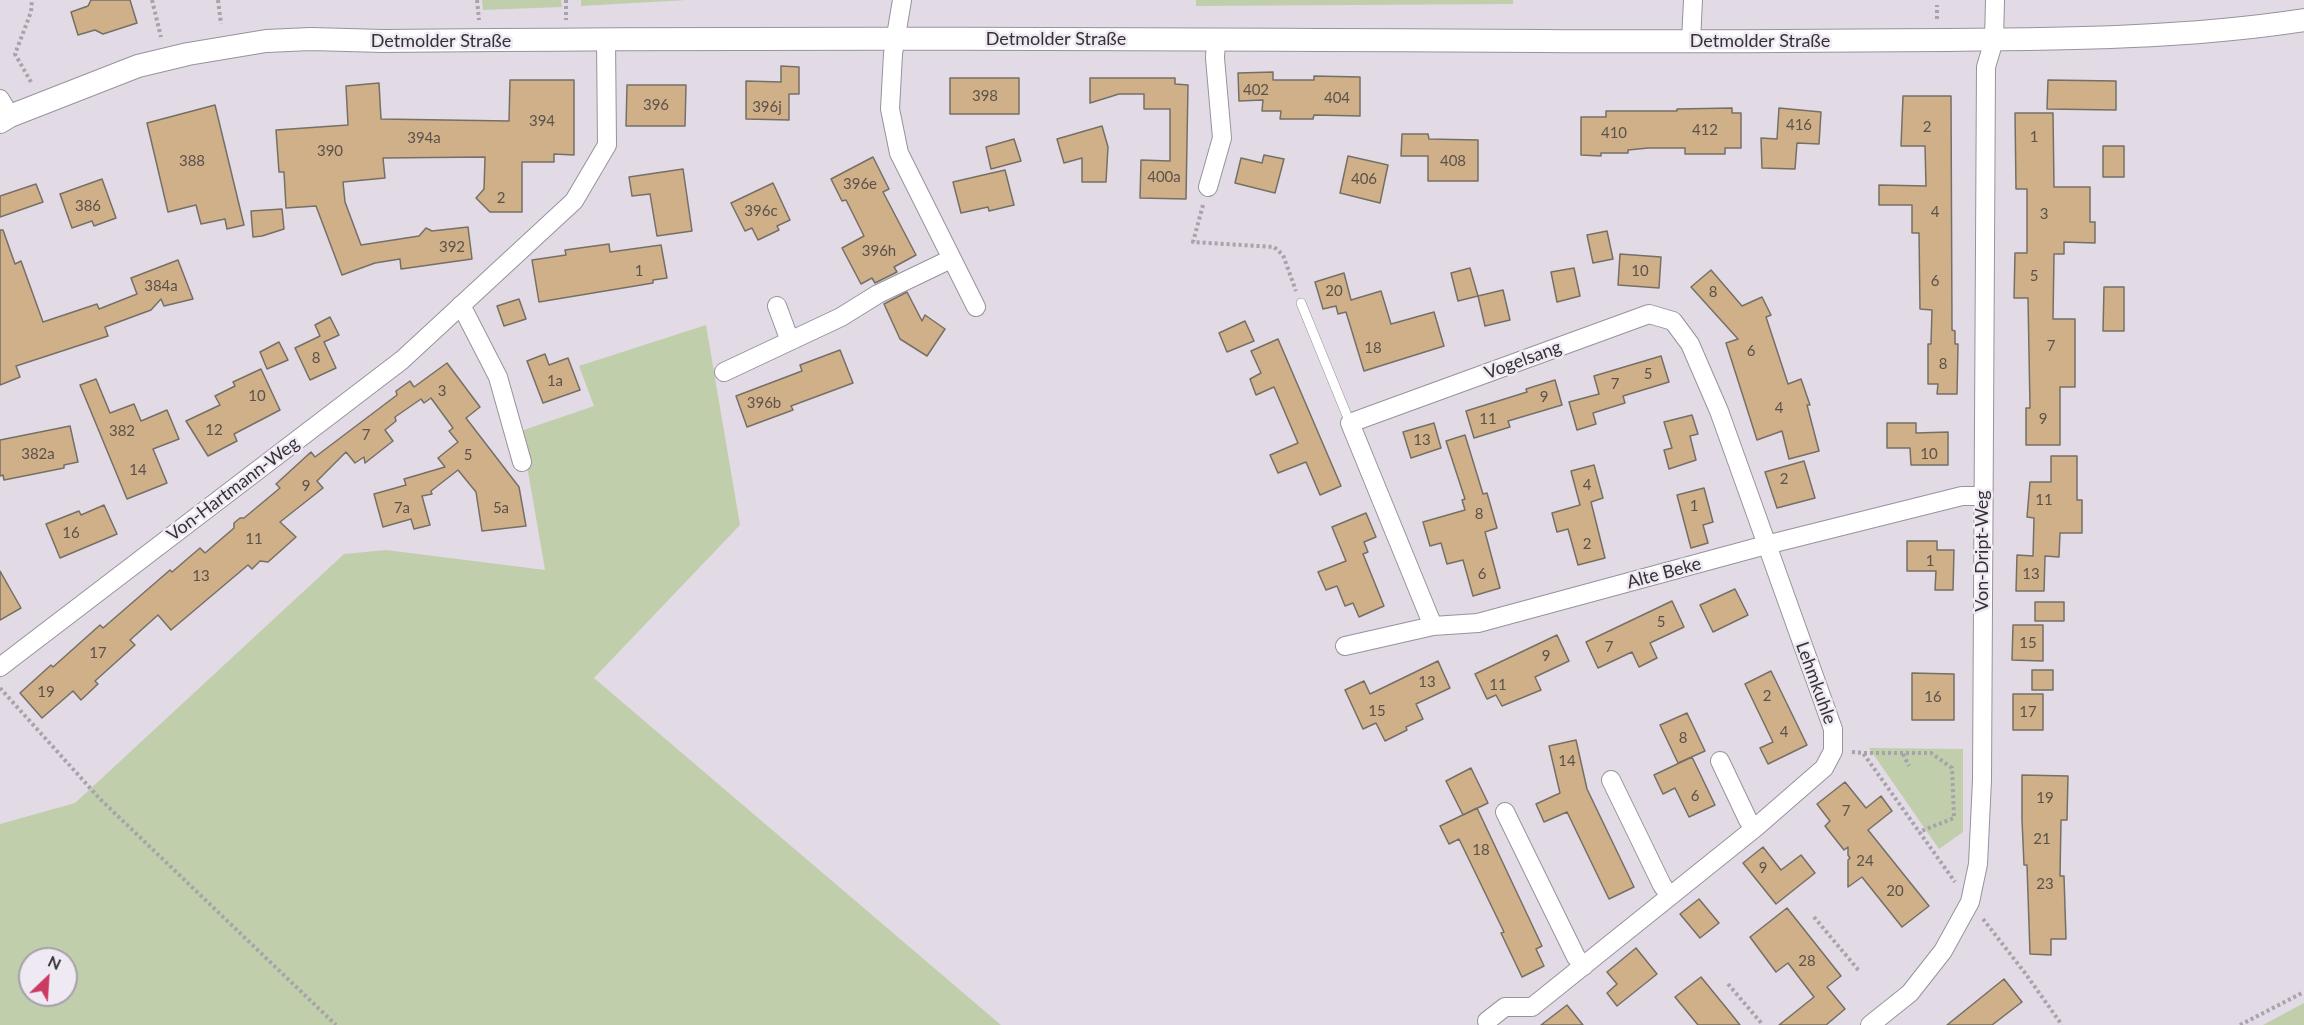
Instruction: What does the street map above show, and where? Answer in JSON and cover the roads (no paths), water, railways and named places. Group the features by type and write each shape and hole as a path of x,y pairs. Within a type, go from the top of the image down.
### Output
{"street":[{"path":"902,0 893,54 890,109 899,153 976,308"},
{"path":"1691,42 1692,0"},
{"name":"Von-Dript-Weg","path":"1870,1025 1910,993 1943,951 1970,902 1978,864 1982,780 1986,67 1994,40 1995,0"},
{"name":"Detmolder Straße","path":"3,112 138,66 189,54 266,41 311,39 357,41 896,37 1691,42 1994,40 2126,37 2217,31 2304,20"},
{"name":"Von-Hartmann-Weg","path":"0,667 402,360 574,201 607,145 606,39"},
{"path":"1208,187 1222,138 1215,58 1216,40"},
{"path":"724,372 841,317 878,294 951,259"},
{"path":"461,305 498,377 522,462"},
{"path":"777,306 790,341"},
{"name":"Vogelsang","path":"1350,423 1649,314 1673,321 1690,344 1719,411 1766,545"},
{"path":"1350,423 1433,626"},
{"name":"Alte Beke","path":"1345,646 1433,626 1478,623 1766,545 1962,496 1983,496"},
{"name":"Lehmkuhle","path":"1755,828 1824,768 1833,751 1833,729 1766,545"},
{"path":"1488,1021 1505,1007 1532,1007 1755,828 1748,820 1720,761"},
{"path":"1611,780 1662,885 1670,896"},
{"path":"1505,812 1576,957 1584,966"}],"lane":[{"path":"1301,303 1350,423"}]}
